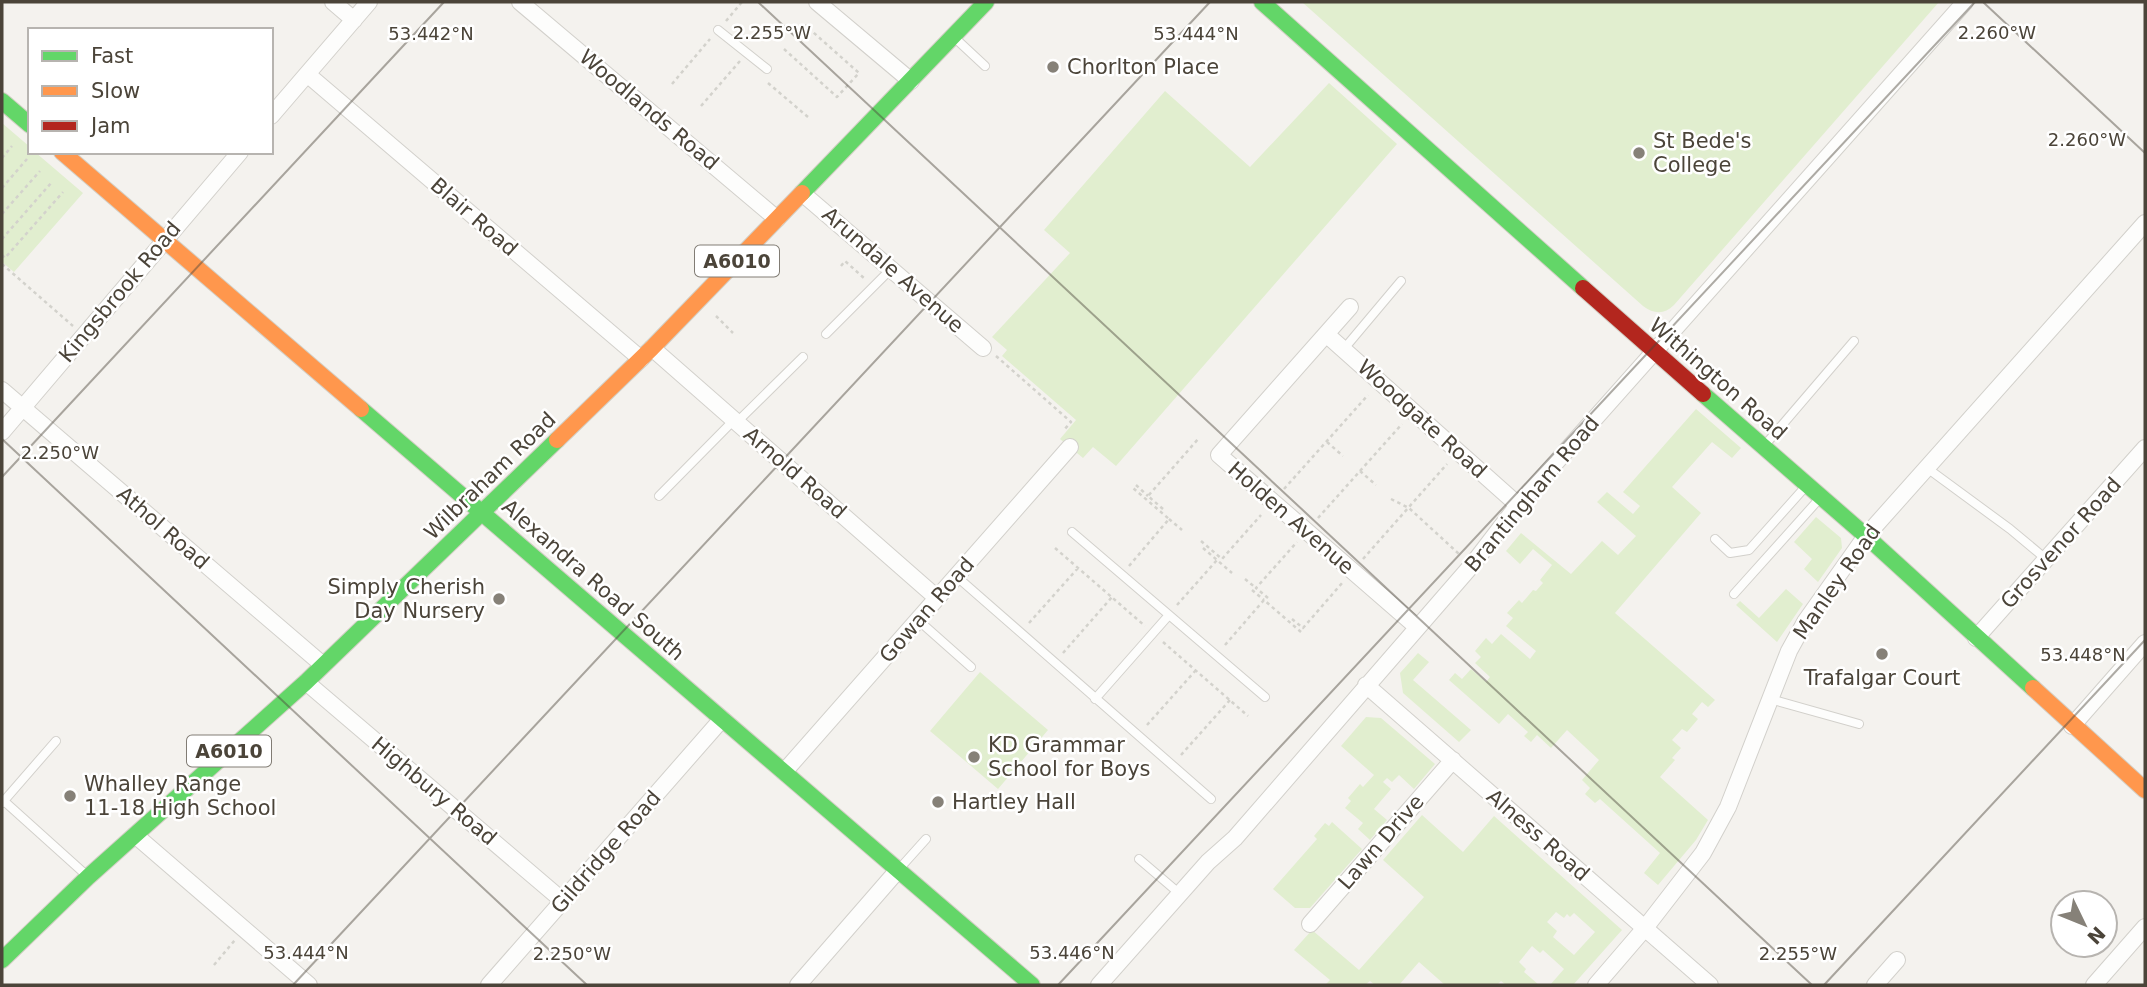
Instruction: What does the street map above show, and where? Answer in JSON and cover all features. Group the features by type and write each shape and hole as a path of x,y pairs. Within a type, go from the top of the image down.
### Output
{"main road":[{"name":"Wilbraham Road","path":"2,960 88,877 306,682 646,354 986,2"},
{"name":"Withington Road","path":"1262,2 1866,536 2145,790"},
{"path":"2,101 28,123"},
{"name":"Alexandra Road South","path":"64,154 1032,985"}],"street":[{"path":"333,2 354,20"},
{"path":"273,114 369,2"},
{"name":"Woodlands Road","path":"520,2 777,219"},
{"path":"817,2 911,81"},
{"name":"Brantingham Road","path":"1099,985 1208,862 1235,838 1472,565 1518,505 1965,2"},
{"name":"Blair Road","path":"307,74 646,354"},
{"name":"Kingsbrook Road","path":"2,432 238,154"},
{"name":"Arundale Avenue","path":"802,193 983,348"},
{"name":"Manley Road","path":"1596,985 1645,928 1703,853 1728,807 1789,651 1805,622 1866,536 2145,223"},
{"name":"Holden Avenue","path":"1349,307 1219,455 1417,627"},
{"name":"Woodgate Road","path":"1326,334 1518,505"},
{"name":"Arnold Road","path":"646,354 736,421 937,598"},
{"name":"Athol Road","path":"2,390 323,665"},
{"name":"Grosvenor Road","path":"1976,638 2145,448"},
{"name":"Gowan Road","path":"784,772 1065,452"},
{"path":"2072,726 2145,643"},
{"name":"Highbury Road","path":"306,682 563,901"},
{"name":"Alness Road","path":"1366,685 1710,985"},
{"name":"Gildridge Road","path":"489,985 722,719"},
{"name":"Lawn Drive","path":"1310,923 1453,760"},
{"path":"135,835 309,985"},
{"path":"798,985 898,870"},
{"path":"2094,985 2145,928"},
{"path":"1875,985 1897,960"}],"lane":[{"path":"718,30 747,53 763,72"},
{"path":"954,37 985,66"},
{"path":"826,334 886,265"},
{"path":"1343,349 1401,281"},
{"path":"1763,446 1854,341"},
{"path":"660,496 803,357"},
{"path":"1927,468 2046,559"},
{"path":"1715,539 1730,553 1749,550 1807,485"},
{"path":"1734,594 1821,497"},
{"path":"1072,531 1265,697"},
{"path":"956,576 1211,799"},
{"path":"1096,699 1169,615"},
{"path":"918,620 971,667"},
{"path":"1770,699 1859,724"},
{"path":"56,741 3,802 88,877"},
{"path":"898,870 926,839"},
{"path":"1139,859 1180,894"}],"path":[{"path":"672,84 742,2"},
{"path":"784,49 837,97 859,74 805,25"},
{"path":"701,106 747,53"},
{"path":"763,72 808,117"},
{"path":"2,158 12,146"},
{"path":"2,188 27,159"},
{"path":"2,214 40,171"},
{"path":"2,239 52,182"},
{"path":"4,257 64,192"},
{"path":"841,265 845,261 864,279 886,265"},
{"path":"2,264 84,335"},
{"path":"699,300 733,333"},
{"path":"983,348 985,346 1071,422 1049,448 1065,452"},
{"path":"1201,541 1223,559 1380,382"},
{"path":"1254,589 1413,411"},
{"path":"1148,496 1199,438"},
{"path":"1327,442 1343,456"},
{"path":"1292,618 1303,628 1458,451"},
{"path":"1360,471 1377,485"},
{"path":"1163,509 1134,487 1182,530"},
{"path":"1391,499 1409,508 1472,565"},
{"path":"1122,574 1169,519"},
{"path":"1203,548 1232,573"},
{"path":"1169,615 1217,560"},
{"path":"1021,633 1078,568"},
{"path":"1245,579 1301,632"},
{"path":"1054,662 1112,597"},
{"path":"1216,655 1266,599"},
{"path":"1138,735 1195,670"},
{"path":"1172,765 1230,700"},
{"path":"214,965 244,930"}],"green space":[{"name":"St Bede's College","path":"1302,2 1939,2 1674,305 1659,312 1643,306"},
{"path":"1329,83 1397,144 1116,466 1093,447 1083,458 1060,439 1076,420 1002,356 1007,350 992,337 1070,253 1044,230 1165,91 1250,167"},
{"path":"2,123 28,145 28,154 37,154 83,193 14,272 2,262"},
{"path":"1696,409 1741,448 1732,458 1712,442 1672,487 1701,513 1615,613 1715,700 1708,707 1702,702 1692,714 1698,719 1687,732 1682,729 1672,740 1681,748 1672,758 1675,760 1660,777 1708,820 1696,840 1658,885 1644,873 1660,853 1600,799 1595,803 1585,794 1590,788 1582,780 1599,760 1567,730 1551,748 1537,735 1531,742 1524,736 1528,732 1508,714 1499,724 1449,680 1455,673 1462,679 1471,669 1486,682 1490,677 1475,663 1481,657 1475,651 1486,638 1492,644 1501,634 1530,659 1536,651 1506,626 1513,618 1507,613 1519,600 1522,603 1533,590 1536,591 1543,583 1540,580 1552,565 1533,549 1520,564 1506,551 1521,533 1571,574 1602,541 1618,555 1636,536 1597,502 1607,492 1633,514 1640,506 1623,492"},
{"path":"1816,517 1841,538 1842,548 1818,582 1804,569 1812,559 1794,542"},
{"path":"1786,589 1803,604 1777,642 1736,605 1740,601 1759,618"},
{"path":"1418,653 1429,662 1413,680 1471,730 1459,742 1403,693 1400,673"},
{"path":"980,672 1048,730 998,789 930,731"},
{"path":"1366,717 1381,718 1435,764 1414,789 1399,775 1392,782 1387,778 1383,782 1391,789 1374,809 1387,820 1370,840 1358,829 1363,823 1345,808 1351,801 1348,798 1360,784 1363,787 1374,775 1341,746"},
{"path":"1422,815 1463,852 1494,816 1622,930 1573,985 1550,985 1564,969 1543,950 1540,953 1532,946 1519,962 1526,969 1524,972 1539,985 1506,985 1501,981 1497,985 1445,985 1419,962 1399,985 1375,985 1370,981 1365,985 1325,985 1330,980 1294,950 1312,930 1359,970 1424,897 1383,860","holes":["1556,912 1564,918 1567,914 1570,917 1574,913 1595,932 1574,955 1553,937 1557,931 1547,922"]},
{"path":"1332,822 1362,849 1310,908 1295,908 1273,889 1317,839 1314,836 1325,823 1329,826"}],"traffic: fast":[{"path":"802,193 986,2"},
{"path":"1262,2 1583,288"},
{"path":"2,101 28,123"},
{"path":"1703,394 1866,536 2033,688"},
{"path":"361,409 1032,985"},
{"path":"2,960 88,877 306,682 557,440"}],"traffic: slow":[{"path":"64,154 361,409"},
{"path":"557,440 652,348 802,193"},
{"path":"2033,688 2145,790"}],"traffic: jam":[{"path":"1583,288 1703,394"}],"place":[{"name":"Chorlton Place","path":"1053,67"},
{"name":"St Bede's College","path":"1639,153"},
{"name":"Simply Cherish Day Nursery","path":"499,599"},
{"name":"Trafalgar Court","path":"1882,654"},
{"name":"KD Grammar School for Boys","path":"974,757"},
{"name":"Whalley Range 11-18 High School","path":"70,796"},
{"name":"Hartley Hall","path":"938,802"}]}
